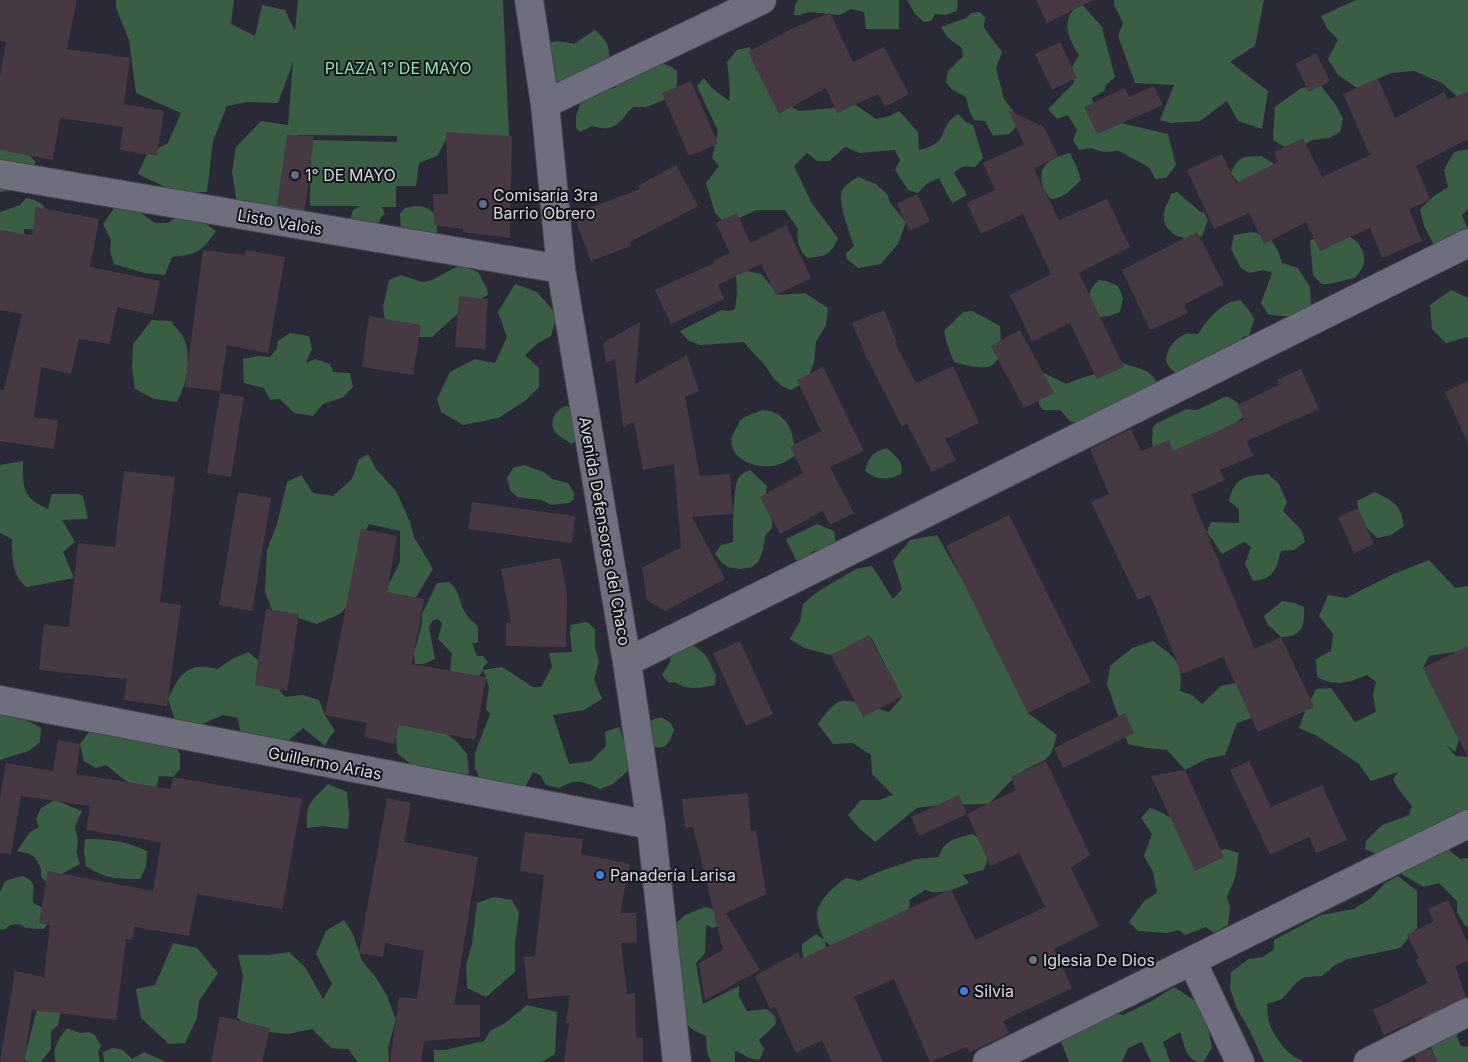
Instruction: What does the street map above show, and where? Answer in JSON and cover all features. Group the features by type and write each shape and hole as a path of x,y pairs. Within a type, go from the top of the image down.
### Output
{"street":[{"name":"Avenida Defensores del Chaco","path":"528,0 545,104 561,269 627,662 651,825 677,1062"},
{"path":"545,104 762,0"},
{"name":"Listo Valois","path":"0,174 561,269"},
{"path":"627,662 1468,243"},
{"name":"Guillermo Arias","path":"0,700 651,825"},
{"path":"987,1062 1468,824"},
{"path":"1192,961 1240,1062"},
{"path":"1368,1062 1468,1012"}],"green space":[{"name":"PLAZA 1° DE MAYO","path":"116,0 234,0 231,24 255,36 262,5 285,10 295,31 298,0 503,0 509,136 446,136 447,138 437,156 419,163 416,186 396,186 396,207 382,207 385,214 381,217 377,228 349,227 353,210 360,206 310,206 311,140 397,142 397,136 297,135 305,219 238,210 232,172 236,147 261,121 288,125 293,62 278,103 247,102 227,106 213,141 207,192 176,192 138,174 147,154 168,143 181,113 136,93 129,40 116,8"},
{"path":"798,0 899,0 899,29 866,29 864,12 851,9 840,15 809,12 794,15 795,5"},
{"path":"907,0 958,0 957,11 945,15 935,14 931,21 924,22 915,14"},
{"path":"1114,0 1264,0 1255,46 1230,62 1268,91 1262,129 1238,121 1227,101 1200,121 1171,123 1160,120 1174,85 1135,83 1118,36 1123,23 1114,5"},
{"path":"1356,0 1468,0 1468,102 1462,101 1442,83 1414,71 1391,73 1357,88 1338,75 1328,59 1338,40 1327,28 1321,16"},
{"path":"1080,2 1103,28 1115,77 1106,85 1104,91 1092,98 1099,133 1121,123 1168,134 1176,165 1166,178 1155,179 1150,168 1119,151 1103,152 1090,148 1079,150 1073,140 1077,130 1068,115 1057,119 1048,109 1074,83 1072,67 1079,55 1071,41 1067,28 1070,15"},
{"path":"979,12 985,17 984,28 1002,52 996,68 1004,99 1016,115 1016,127 1009,134 993,136 985,121 974,120 966,97 951,89 946,82 948,71 963,56 962,48 947,37 941,27 966,18 971,13"},
{"path":"595,30 606,42 610,59 551,94 549,43 558,41 574,44"},
{"path":"750,47 756,69 788,105 799,111 835,108 853,103 876,119 890,116 899,111 918,132 919,150 936,143 947,124 958,114 966,122 973,125 983,158 975,167 963,167 954,173 967,195 952,203 939,178 926,184 918,193 908,190 895,170 900,160 895,150 860,153 845,147 829,161 817,161 807,153 794,166 811,202 838,238 827,254 807,258 799,245 798,229 785,210 757,210 739,218 722,220 715,213 706,183 719,166 712,158 718,131 697,86 704,78 711,87 729,101 730,90 727,62 737,50"},
{"path":"659,62 677,71 674,96 646,107 633,107 620,122 612,127 600,128 592,126 580,132 576,128 576,116 581,102 590,94 615,88 643,64"},
{"path":"1321,86 1336,105 1343,119 1340,132 1329,138 1313,140 1299,147 1288,149 1273,140 1275,107 1301,88"},
{"path":"0,144 28,154 35,161 35,169 12,190 0,192"},
{"path":"1468,149 1468,209 1462,215 1468,230 1434,245 1424,226 1420,209 1434,196 1448,187 1444,170 1454,152"},
{"path":"1070,153 1081,180 1064,195 1051,199 1043,187 1041,175 1043,170 1053,159"},
{"path":"1261,156 1273,163 1274,175 1240,185 1231,173 1236,163 1242,158"},
{"path":"858,177 876,184 888,195 890,203 906,222 898,244 881,264 858,268 847,259 846,253 854,246 844,217 841,194 848,184"},
{"path":"1177,192 1202,213 1203,211 1208,220 1202,236 1195,238 1182,237 1170,231 1166,226 1164,212 1171,194"},
{"path":"26,198 42,205 50,220 40,230 24,229 25,244 0,240 0,212 20,205"},
{"path":"415,206 429,209 433,212 437,228 437,241 401,230 400,214 405,208"},
{"path":"115,207 135,209 155,223 168,223 181,214 200,220 216,231 198,251 188,255 172,257 165,275 144,273 114,264 110,251 111,240 103,224"},
{"path":"1252,232 1269,236 1278,251 1282,263 1298,268 1310,287 1311,305 1291,316 1268,314 1261,303 1272,273 1264,270 1249,273 1240,267 1231,249 1234,235"},
{"path":"1347,236 1359,244 1364,254 1364,263 1355,278 1322,284 1313,275 1310,240 1322,237"},
{"path":"460,265 478,272 488,295 466,306 432,337 413,337 385,321 383,307 389,280 401,275 422,282 432,280"},
{"path":"748,271 761,274 779,295 805,293 828,308 826,325 816,342 814,362 807,381 791,390 775,380 744,342 701,345 689,341 680,331 721,310 729,311 735,309 737,294 736,274"},
{"path":"1099,280 1118,286 1123,298 1120,312 1100,317 1090,304 1091,289"},
{"path":"515,284 537,292 557,315 551,336 538,343 525,355 539,368 539,387 525,401 498,418 463,425 441,412 437,399 450,372 475,359 495,363 507,337 498,312"},
{"path":"1451,290 1468,298 1468,337 1446,343 1432,329 1430,305"},
{"path":"1240,300 1254,319 1249,336 1243,337 1238,344 1189,382 1169,366 1166,359 1174,342 1185,334 1198,334 1211,317 1221,308 1233,301"},
{"path":"972,311 1000,326 1001,340 998,359 994,364 987,367 968,366 954,362 947,344 944,331 963,312"},
{"path":"152,320 171,321 182,335 186,344 187,374 177,402 154,399 135,389 132,368 133,344"},
{"path":"290,333 309,336 312,349 306,363 315,359 330,364 333,372 350,373 353,387 343,397 323,404 313,416 294,413 280,399 270,400 264,388 244,383 243,359 258,356 270,357 276,350 278,341"},
{"path":"1122,363 1150,374 1154,377 1160,389 1079,423 1070,421 1060,410 1043,410 1039,404 1038,381 1044,373 1066,384"},
{"path":"1227,396 1238,403 1247,413 1237,422 1194,454 1154,451 1152,443 1153,427 1157,423 1187,409 1197,410"},
{"path":"566,406 572,408 577,440 572,444 561,438 553,427 555,414"},
{"path":"762,410 771,412 784,419 791,432 795,456 784,463 759,466 742,460 732,447 732,439 740,421"},
{"path":"887,448 902,466 901,474 882,479 865,471 872,455"},
{"path":"368,454 376,469 396,491 410,522 414,537 433,569 394,634 378,638 388,586 400,562 400,531 369,524 358,544 370,586 340,614 317,624 272,610 265,592 267,550 277,524 287,482 301,475 313,493 333,496 352,479 359,459"},
{"path":"23,461 25,490 39,505 48,509 52,494 79,494 83,496 88,519 62,520 75,542 63,552 74,578 27,587 18,578 14,566 12,539 0,533 0,465"},
{"path":"524,465 544,472 552,479 568,483 574,493 574,499 569,503 551,505 541,500 517,497 510,490 507,478 513,468"},
{"path":"750,470 767,486 764,504 772,520 772,528 765,536 763,550 758,562 752,567 740,569 728,567 715,554 721,545 733,542 736,484 740,476"},
{"path":"1268,474 1279,484 1287,502 1283,511 1302,531 1305,542 1294,550 1281,551 1270,576 1253,581 1245,564 1251,547 1244,542 1222,554 1207,532 1211,522 1239,523 1239,509 1229,501 1231,493 1242,479"},
{"path":"1375,492 1395,504 1400,512 1404,526 1391,535 1377,538 1360,521 1357,501"},
{"path":"817,524 834,531 836,543 824,550 813,551 804,561 796,560 786,539"},
{"path":"937,535 962,579 1028,713 1057,735 1051,752 1045,760 1029,767 1018,775 988,804 938,805 917,808 875,842 848,815 861,800 879,800 893,795 872,774 871,755 853,743 833,744 818,724 830,709 839,702 856,702 889,712 902,697 871,637 831,655 804,648 790,639 800,621 803,604 817,592 856,569 872,566 893,599 902,589 893,561 910,540"},
{"path":"1429,560 1455,588 1468,586 1468,655 1454,652 1429,656 1423,668 1459,739 1455,752 1446,745 1456,756 1468,757 1468,840 1449,850 1460,859 1468,858 1468,927 1465,926 1457,912 1457,901 1439,883 1424,887 1396,871 1383,857 1365,849 1366,841 1382,825 1409,815 1412,806 1393,779 1398,772 1371,781 1359,764 1317,736 1299,728 1316,689 1331,688 1355,722 1376,712 1373,695 1376,682 1367,675 1342,683 1330,682 1317,677 1316,659 1331,651 1333,634 1319,616 1328,595 1346,598 1391,575"},
{"path":"449,582 453,585 467,616 478,626 478,641 477,643 472,643 477,656 483,656 488,662 483,667 476,681 458,676 450,671 452,653 438,639 442,623 438,619 432,621 429,627 435,659 423,664 415,664 414,653 422,624 422,614 437,583"},
{"path":"1282,601 1304,607 1303,625 1298,633 1294,635 1281,637 1268,625 1264,616"},
{"path":"587,622 595,629 595,647 599,662 594,679 602,699 584,710 553,715 569,764 591,761 606,746 605,732 619,727 625,743 628,771 613,784 600,789 580,782 570,783 559,788 546,785 541,776 533,772 524,789 484,788 475,768 475,753 490,714 486,709 489,687 483,670 502,667 533,687 541,687 552,667 549,653 572,652 571,625"},
{"path":"1153,641 1167,652 1179,666 1180,691 1192,695 1202,704 1221,686 1245,681 1255,700 1251,718 1237,723 1225,755 1206,759 1185,770 1167,750 1128,744 1107,684 1110,666 1132,648"},
{"path":"686,642 706,656 716,674 715,685 689,688 675,682 669,683 662,675 670,662 671,655"},
{"path":"248,652 258,660 256,679 279,689 285,697 303,695 319,700 325,715 335,731 325,746 303,728 282,746 249,742 240,731 238,718 223,715 200,725 175,720 168,699 181,676 191,668 207,667 217,669 232,659"},
{"path":"0,708 41,728 40,742 29,751 0,760"},
{"path":"661,717 670,722 674,730 668,743 659,748 649,745 646,722"},
{"path":"383,719 435,725 457,742 467,754 469,773 456,788 412,765 397,753 396,737"},
{"path":"92,728 172,742 180,754 180,769 173,777 159,776 156,789 134,785 106,765 96,768 84,761 80,744"},
{"path":"328,784 347,792 348,829 323,826 307,828 307,812 309,807"},
{"path":"55,800 82,811 75,826 80,864 46,882 41,877 41,869 35,857 17,851 30,832 39,827 36,819 41,808"},
{"path":"1150,808 1175,821 1209,855 1225,849 1239,853 1235,878 1227,897 1230,907 1228,925 1214,933 1206,927 1185,935 1179,930 1167,933 1138,931 1129,922 1144,901 1157,893 1153,872 1144,856 1152,834 1141,818"},
{"path":"972,834 983,841 989,854 984,870 963,875 969,883 942,892 925,890 909,900 910,905 903,925 890,927 877,923 876,936 835,950 825,941 826,957 806,966 802,944 816,934 824,940 819,928 818,911 827,894 837,885 846,878 859,881 878,872 916,859 939,857 947,843"},
{"path":"85,839 117,841 147,851 146,867 140,879 125,879 99,874 86,866"},
{"path":"22,876 33,884 33,903 44,908 51,918 44,929 26,928 19,924 10,925 0,930 0,892 5,881"},
{"path":"1398,876 1417,891 1417,928 1400,948 1348,959 1335,965 1322,976 1305,977 1297,982 1282,999 1267,1004 1269,1023 1275,1035 1287,1051 1302,1060 1302,1062 1264,1062 1249,1029 1237,1009 1230,988 1231,972 1249,959 1263,957 1274,949 1274,940 1321,915 1354,909 1371,898 1384,884"},
{"path":"494,897 512,900 519,913 515,943 515,972 486,997 467,988 466,965 472,944 477,903"},
{"path":"705,907 719,914 721,924 713,928 706,925 705,953 696,963 703,1004 739,986 739,996 747,1011 767,1009 775,1016 776,1024 759,1040 764,1049 760,1059 750,1058 735,1051 735,1062 711,1062 707,1052 706,1036 693,1030 674,1011 668,931 685,915"},
{"path":"344,920 353,934 362,961 377,979 387,996 396,1020 388,1048 389,1062 358,1062 348,1049 331,1048 312,1029 288,1034 259,1031 237,1018 243,976 238,955 269,955 289,952 305,967 323,999 332,984 316,954 326,931"},
{"path":"173,943 197,948 218,973 199,1001 197,1018 185,1043 169,1044 141,1018 136,989 155,985"},
{"path":"1174,987 1197,1002 1208,1027 1212,1048 1203,1062 1189,1056 1180,1032 1163,1042 1170,1062 1151,1062 1142,1042 1128,1048 1122,1062 1069,1062 1060,1039 1112,1011 1123,1015 1150,1002"},
{"path":"38,1005 61,1011 58,1025 51,1031 51,1049 41,1062 29,1062 24,1060"},
{"path":"527,1005 557,1012 555,1054 542,1062 434,1062 434,1050 445,1050 484,1041 491,1030 504,1024"},
{"path":"1432,1007 1461,1021 1457,1037 1461,1046 1468,1047 1468,1062 1424,1062 1433,1051 1427,1038 1423,1016"},
{"path":"67,1028 80,1033 88,1032 95,1035 101,1046 98,1052 100,1062 56,1062 55,1048"},
{"path":"113,1048 123,1050 132,1059 144,1052 166,1062 104,1062 103,1052"}],"building":[{"path":"0,0 77,0 67,49 130,58 124,104 164,111 157,156 120,150 123,127 60,118 53,160 0,150 0,75 6,42 0,41"},
{"path":"1036,0 1093,0 1047,23"},
{"path":"830,13 853,62 884,47 909,94 885,107 878,94 837,113 826,88 779,114 748,52 795,27"},
{"path":"1060,42 1077,78 1052,90 1035,54"},
{"path":"1316,53 1330,81 1309,92 1295,64"},
{"path":"1378,79 1395,118 1444,92 1448,100 1468,91 1468,139 1416,166 1430,200 1409,209 1422,241 1382,258 1370,228 1320,251 1306,222 1264,244 1249,213 1214,229 1187,170 1222,154 1236,183 1278,162 1274,152 1303,138 1322,177 1370,155 1343,94"},
{"path":"691,81 718,144 689,156 662,93"},
{"path":"1154,86 1163,105 1097,134 1084,107 1125,88 1129,97"},
{"path":"1008,110 1044,127 1058,156 1034,169 1059,220 1107,199 1130,247 1079,273 1124,367 1097,379 1070,323 1032,342 1010,295 1051,274 1023,214 981,234 967,203 995,190 983,163 1024,144"},
{"path":"446,132 512,136 510,238 463,232 463,229 434,225 433,194 448,194"},
{"name":"1° DE MAYO","path":"287,135 314,136 305,210 277,205"},
{"path":"676,165 698,206 630,242 631,246 591,261 573,214 640,189 638,186"},
{"path":"917,194 930,221 910,231 897,204"},
{"path":"36,207 99,219 90,267 160,281 153,315 117,307 110,344 79,339 71,374 41,367 34,417 58,420 54,449 0,441 0,390 4,390 22,314 0,310 0,230 32,235"},
{"path":"737,213 750,243 786,225 811,278 776,295 761,264 718,285 724,299 671,324 655,290 714,263 713,261 730,253 716,223"},
{"path":"1197,232 1224,284 1184,305 1188,313 1150,330 1122,270"},
{"path":"203,250 245,255 246,250 285,257 268,353 227,345 220,391 185,387"},
{"path":"459,296 488,299 485,349 455,347"},
{"path":"884,310 897,342 895,343 916,383 953,366 979,423 945,439 956,460 932,472 907,424 902,427 866,356 852,323"},
{"path":"369,316 421,325 413,375 362,367"},
{"path":"640,322 635,384 687,355 699,391 685,397 700,476 730,474 733,514 692,517 725,579 665,611 647,600 642,568 681,547 674,464 643,470 634,422 623,427 615,359 606,363 603,343"},
{"path":"1020,330 1054,393 1024,408 991,346"},
{"path":"823,367 864,451 830,467 854,513 830,525 823,511 780,534 760,497 803,473 790,447 821,431 797,380"},
{"path":"1301,369 1319,409 1247,441 1253,456 1220,470 1225,480 1191,495 1255,649 1281,637 1314,707 1258,732 1223,657 1182,674 1150,595 1138,600 1091,502 1109,494 1090,449 1131,429 1141,451 1169,440 1173,451 1244,419 1237,405 1279,385 1277,380"},
{"path":"1468,381 1468,444 1445,392"},
{"path":"220,393 244,397 231,477 207,473"},
{"path":"124,471 175,477 160,602 181,605 167,706 124,700 127,679 39,670 44,624 69,627 78,543 115,547"},
{"path":"238,492 271,498 252,611 219,605"},
{"path":"472,502 575,516 572,543 468,529"},
{"path":"1358,508 1374,544 1354,553 1338,517"},
{"path":"1009,515 1091,682 1028,713 946,546"},
{"path":"361,529 397,536 387,592 424,599 412,664 486,677 475,740 399,725 394,744 364,737 367,723 325,715"},
{"path":"560,558 567,593 566,647 506,646 506,623 511,623 501,569"},
{"path":"266,609 299,614 287,691 255,685"},
{"path":"869,635 902,697 863,717 831,655"},
{"path":"740,641 773,714 746,726 713,653"},
{"path":"1468,646 1468,758 1423,668"},
{"path":"1125,713 1134,733 1063,768 1054,748"},
{"path":"58,740 80,744 76,774 171,789 173,777 302,799 282,909 197,894 189,936 135,927 132,940 126,939 116,1020 32,1010 24,1062 0,1062 15,971 44,977 50,925 39,923 48,871 153,891 161,842 86,830 90,806 21,796 11,854 0,853 0,798 6,763 53,771"},
{"path":"1046,761 1090,855 1071,868 1099,926 1054,949 1072,988 1003,1021 1009,1033 969,1053 967,1047 930,1062 894,979 854,997 883,1062 832,1062 822,1040 796,1053 775,1007 770,1009 755,976 798,952 801,959 951,889 975,940 1045,907 1019,853 990,866 967,814 1016,790 1011,777"},
{"path":"1249,761 1271,807 1322,785 1347,840 1316,853 1309,837 1270,855 1230,770"},
{"path":"1185,770 1224,857 1195,871 1151,776"},
{"path":"748,793 751,831 756,830 766,894 726,913 760,970 705,1000 699,963 723,950 693,827 685,828 682,799"},
{"path":"959,795 967,814 919,836 911,817"},
{"path":"387,798 411,803 404,842 478,857 454,1005 480,1005 480,1037 424,1041 421,1062 390,1062 399,997 417,999 424,951 385,943 383,957 359,953"},
{"path":"525,832 583,839 581,854 630,864 620,913 636,913 637,942 621,943 627,994 635,993 636,1037 643,1038 643,1062 564,1062 569,1023 566,1023 570,995 528,999 524,957 535,956 544,875 520,871"},
{"path":"1448,900 1468,944 1468,961 1455,966 1466,997 1384,1035 1373,1010 1428,983 1416,960 1419,958 1407,935 1434,921 1428,909"},
{"path":"220,1016 270,1028 262,1062 211,1062"},
{"path":"1431,1048 1438,1062 1417,1062 1414,1056"}],"place":[{"name":"1° DE MAYO","path":"295,175"},
{"name":"Comisaría 3ra Barrio Obrero","path":"483,204"},
{"name":"Panadería Larisa","path":"600,875"},
{"name":"Iglesia De Dios","path":"1033,960"},
{"name":"Silvia","path":"964,991"}]}
